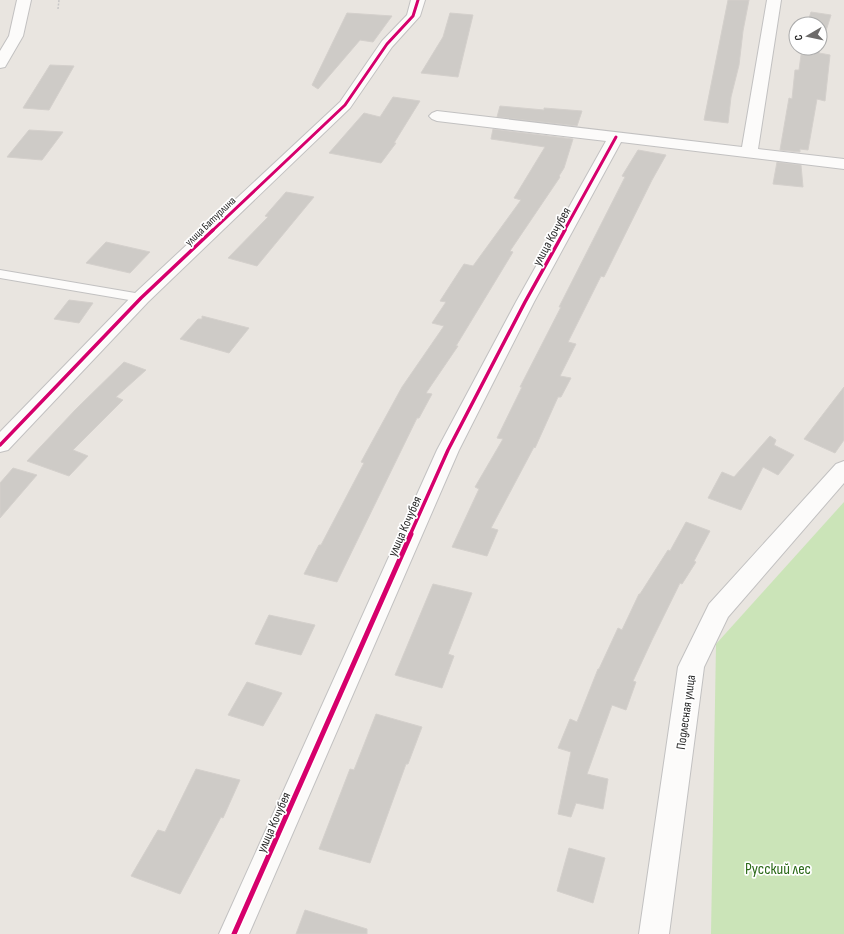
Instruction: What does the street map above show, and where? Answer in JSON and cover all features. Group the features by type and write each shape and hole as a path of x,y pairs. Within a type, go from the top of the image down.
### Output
{"street":[{"path":"0,64 16,36 24,0"},
{"name":"улица Батурлина","path":"0,445 141,298 345,105 387,44 413,16 418,0"},
{"path":"749,153 774,0"},
{"path":"437,116 844,164"},
{"name":"улица Кочубея","path":"234,934 448,450 525,302 616,138"},
{"name":"Подлесная улица","path":"654,934 691,667 718,611 844,469"}],"lane":[{"path":"0,274 141,298"}],"path":[{"path":"58,9 60,0"}],"green space":[{"name":"Русский лес","path":"844,502 844,934 711,934 716,644"}],"building":[{"path":"728,0 749,0 743,31 739,65 731,97 728,123 704,120"},
{"path":"811,12 831,15 828,24 828,16 810,16"},
{"path":"347,13 392,16 373,42 360,40 318,89 312,85"},
{"path":"450,13 473,15 458,77 421,73 443,37"},
{"path":"830,55 825,101 817,99 808,150 800,149 800,152 780,150 789,98 792,99 795,70 799,70 801,56"},
{"path":"50,65 74,66 49,110 23,108"},
{"path":"393,97 420,101 394,143 396,143 381,163 329,153 364,113 380,117"},
{"path":"500,106 544,110 544,108 582,111 577,126 497,117"},
{"path":"493,129 573,139 564,168 559,176 560,177 510,251 513,252 456,346 458,346 426,393 432,394 419,418 417,418 337,582 304,574 364,463 361,462 402,387 444,326 432,323 446,302 440,301 464,264 473,266 521,200 514,198 545,147 491,139"},
{"path":"29,130 63,132 42,160 7,157"},
{"path":"638,150 666,155 604,277 601,276 568,342 576,344 560,376 571,378 561,397 558,397 535,448 534,447 491,528 498,530 487,556 452,547 479,489 475,487 503,439 497,438 522,387 520,387 625,177 622,176"},
{"path":"777,162 801,165 803,187 773,184"},
{"path":"286,192 314,197 257,266 228,258 268,217 265,216"},
{"path":"106,242 150,252 130,273 86,263"},
{"path":"69,300 93,303 79,323 54,319"},
{"path":"202,316 249,328 229,353 180,339 198,319 202,319"},
{"path":"124,362 146,370 116,397 123,400 73,450 88,456 69,476 27,461 76,409"},
{"path":"844,387 844,440 835,453 804,439"},
{"path":"770,436 776,440 774,445 794,455 778,475 763,467 741,510 708,498 722,472 734,477"},
{"path":"13,468 37,475 0,518 0,483"},
{"path":"686,522 710,531 694,561 696,562 682,584 680,583 652,640 633,681 636,682 626,710 612,705 587,774 608,779 603,809 576,803 571,817 558,814 571,752 558,748 570,719 577,722 598,669 618,628 622,630 639,594 668,550 670,551"},
{"path":"433,584 472,593 448,654 454,656 442,688 395,675"},
{"path":"269,615 315,625 301,655 255,644"},
{"path":"247,682 282,693 263,726 228,715"},
{"path":"376,714 422,727 408,764 406,764 370,863 319,849 350,769 354,770"},
{"path":"196,769 240,780 223,818 221,817 180,894 131,876 158,830 165,832"},
{"path":"569,848 605,858 593,903 557,891"},
{"path":"305,910 367,929 367,934 296,934"}],"cycle path":[{"path":"0,445 141,298 345,105 387,44 413,16 418,0"},
{"path":"234,934 448,450 525,302 616,137"}]}
